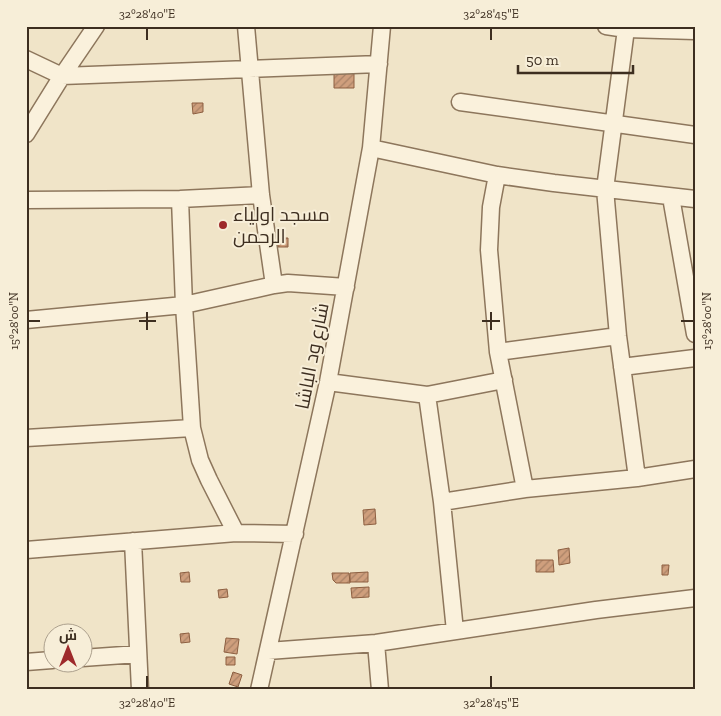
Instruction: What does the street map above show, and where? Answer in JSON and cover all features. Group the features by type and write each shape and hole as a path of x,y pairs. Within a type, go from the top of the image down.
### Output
{"street":[{"path":"26,134 96,26"},
{"path":"246,26 261,195 274,285"},
{"name":"شارع ود الباشا","path":"259,690 328,382 346,287 371,148 382,26"},
{"path":"606,26 626,30 695,31"},
{"path":"626,30 605,189 618,336 637,478"},
{"path":"26,59 62,76 379,64"},
{"path":"460,102 695,134"},
{"path":"371,148 497,175 554,184 695,199"},
{"path":"497,175 491,207 489,250 498,352 525,489"},
{"path":"26,200 180,199 261,195"},
{"path":"671,197 695,334"},
{"path":"180,199 184,305 192,428 206,473 236,533"},
{"path":"26,320 184,305 274,285 346,287"},
{"path":"498,352 618,336"},
{"path":"622,367 695,358"},
{"path":"328,382 427,395 504,380"},
{"path":"427,395 442,502 455,631"},
{"path":"26,438 192,428"},
{"path":"442,502 525,489 637,478 695,469"},
{"path":"26,550 236,533 295,534"},
{"path":"133,542 140,690"},
{"path":"268,651 376,643 596,610 695,598"},
{"path":"376,643 380,690"},
{"path":"92,657 138,654"},
{"path":"26,662 42,661"}],"building":[{"path":"334,70 354,70 354,88 334,88"},
{"path":"192,103 203,103 203,112 193,114"},
{"path":"278,238 288,238 288,247 278,247"},
{"path":"375,509 376,524 364,525 363,510"},
{"path":"569,548 570,563 559,565 558,550"},
{"path":"536,560 553,560 554,572 536,572"},
{"path":"662,565 669,565 668,575 662,575"},
{"path":"189,572 190,582 181,582 180,573"},
{"path":"368,572 368,582 350,582 350,573"},
{"path":"332,573 349,573 350,583 336,583 333,580"},
{"path":"369,587 369,597 352,598 351,588"},
{"path":"227,589 228,597 219,598 218,590"},
{"path":"189,633 190,642 181,643 180,634"},
{"path":"226,638 239,639 237,654 224,652"},
{"path":"226,657 235,657 235,665 226,665"},
{"path":"233,672 242,675 238,687 229,684"}],"place":[{"name":"مسجد اولياء الرحمن","path":"223,225"}]}
